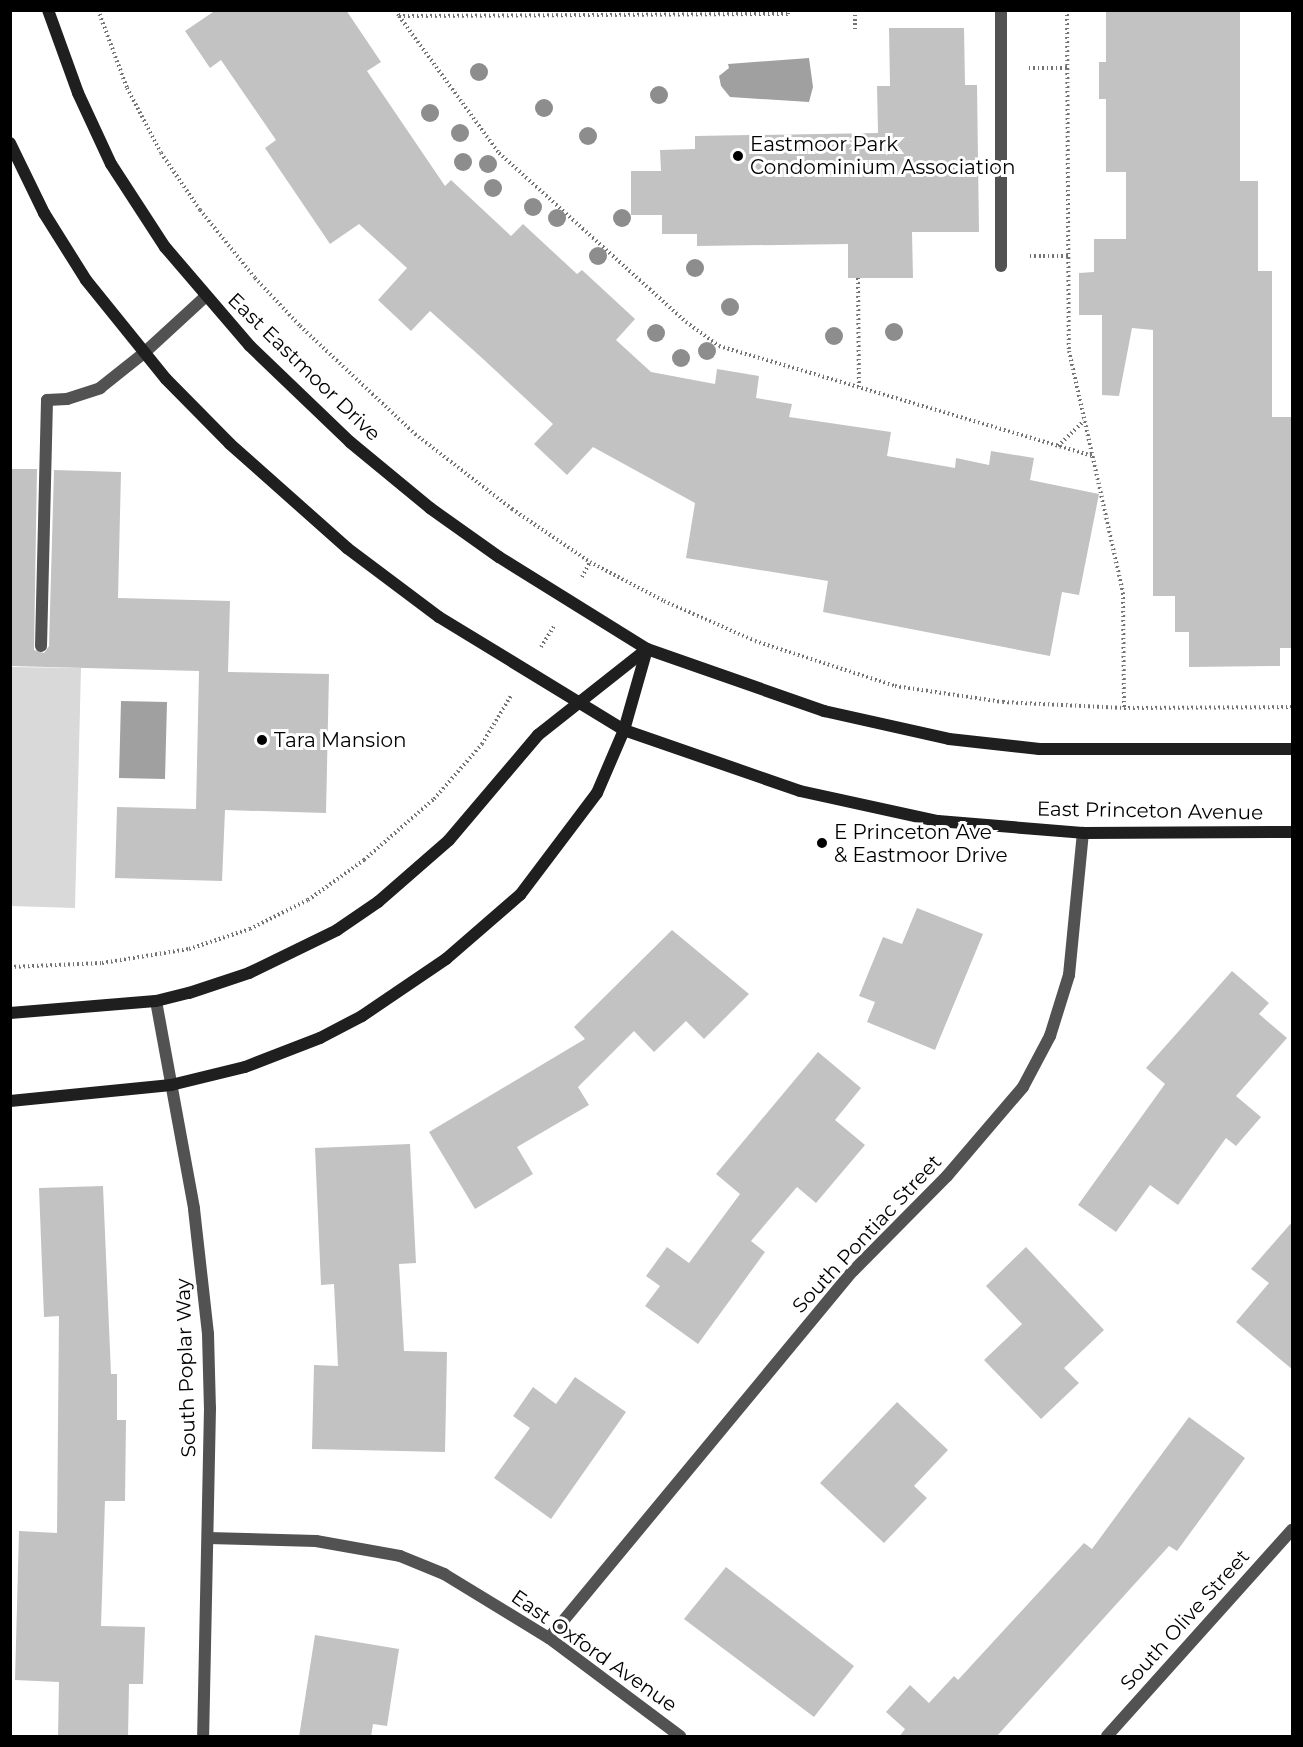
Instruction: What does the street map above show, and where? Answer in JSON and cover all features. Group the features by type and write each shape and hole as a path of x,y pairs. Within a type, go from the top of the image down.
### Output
{"main road":[{"name":"East Eastmoor Drive","path":"48,10 66,63 111,164 165,247 205,297 319,414 399,484 465,534 647,649"},
{"path":"10,143 44,213 76,264 144,353 230,444 347,548 439,617 624,730"},
{"path":"10,1013 156,1001 249,973 304,948 369,908 449,840 538,735 578,701 647,649"},
{"path":"10,1101 171,1085 245,1067 320,1038 387,1000 446,958 497,917 550,859 597,793 624,730 647,649"},
{"path":"647,649 824,711 949,739 1039,749 1293,749"},
{"name":"East Princeton Avenue","path":"624,730 746,775 840,802 938,821 1083,834 1293,832"}],"street":[{"path":"1001,10 1001,261"},
{"path":"41,646 47,400 67,399 100,388 144,353 205,297"},
{"name":"South Pontiac Street","path":"549,1638 853,1271 947,1176 1023,1087 1050,1035 1069,975 1083,834"},
{"name":"South Poplar Way","path":"156,1001 194,1209 208,1334 208,1538 203,1737"},
{"name":"South Olive Street","path":"1107,1737 1293,1530"},
{"name":"East Oxford Avenue","path":"208,1538 316,1541 400,1556 444,1574 549,1638 680,1737"}],"path":[{"path":"98,10 127,88 161,153 200,210 255,278 300,326 415,434 571,549 707,622 856,675 976,699 1124,708 1293,707"},
{"path":"396,10 499,153 686,322 719,346 1093,456"},
{"path":"399,16 788,14 788,10"},
{"path":"855,10 855,29"},
{"path":"1067,10 1069,351 1123,593 1124,708"},
{"path":"1001,261 1068,256"},
{"path":"858,278 859,388"},
{"path":"1057,446 1084,421"},
{"path":"10,968 136,960 189,949 250,929 308,900 364,860 434,799 482,744 569,601"}],"shaded area":[{"path":"809,58 813,87 809,102 730,97 721,86 719,76 729,68 728,64"},
{"path":"11,667 81,668 75,908 11,906"},
{"path":"121,701 167,702 165,779 119,778"}],"building":[{"path":"216,10 346,10 381,62 367,71 445,186 451,180 511,236 523,224 577,274 582,270 635,319 616,340 651,372 715,384 717,369 759,376 756,398 792,404 789,417 891,432 887,456 955,468 956,458 989,465 991,451 1034,458 1030,480 1099,494 1079,595 1062,592 1050,656 823,612 828,581 686,558 695,503 593,447 567,475 534,444 553,424 482,358 430,311 411,331 378,300 407,268 359,224 330,244 265,148 276,140 221,60 210,68 185,31"},
{"path":"1106,10 1240,10 1240,181 1258,181 1258,271 1272,271 1272,417 1293,417 1293,648 1280,648 1280,666 1189,667 1189,632 1175,632 1175,596 1153,596 1153,330 1132,328 1119,396 1102,395 1102,315 1079,315 1079,273 1094,272 1094,239 1126,239 1126,172 1106,172 1106,99 1099,99 1099,62 1106,62"},
{"name":"Eastmoor Park Condominium Association","path":"889,28 964,28 965,85 977,85 979,232 912,232 913,278 848,278 848,244 697,246 697,234 662,234 662,215 631,215 631,171 661,171 660,150 695,149 695,136 878,133 877,86 890,86"},
{"name":"Tara Mansion","path":"10,469 37,469 34,650 44,653 49,646 54,470 121,472 118,598 230,601 228,672 329,674 326,813 225,810 222,881 115,878 117,807 196,809 199,671 10,666"},
{"path":"917,908 983,934 935,1050 867,1022 875,1002 859,996 883,937 902,944"},
{"path":"672,930 749,994 704,1039 686,1021 654,1052 634,1031 578,1087 589,1105 517,1147 533,1174 475,1209 429,1132 585,1039 574,1027"},
{"path":"1232,971 1269,1003 1259,1014 1287,1038 1236,1096 1261,1117 1236,1146 1226,1138 1178,1205 1150,1185 1116,1232 1078,1205 1165,1084 1146,1068"},
{"path":"818,1052 861,1088 835,1120 865,1145 816,1203 797,1187 751,1241 765,1252 698,1344 645,1306 660,1286 646,1276 667,1247 689,1263 740,1194 716,1174"},
{"path":"410,1144 416,1263 399,1264 404,1351 447,1352 445,1452 312,1449 314,1365 338,1366 334,1284 321,1285 315,1148"},
{"path":"103,1186 111,1374 117,1374 117,1420 126,1420 125,1501 105,1501 101,1626 145,1627 143,1684 129,1684 128,1737 58,1737 59,1682 15,1680 19,1531 57,1533 59,1316 44,1317 39,1188"},
{"path":"1293,1221 1293,1370 1236,1322 1269,1283 1251,1269"},
{"path":"1026,1247 1104,1330 1064,1368 1079,1383 1041,1419 984,1360 1022,1324 986,1286"},
{"path":"575,1377 626,1412 551,1519 494,1478 530,1428 513,1416 533,1387 556,1404"},
{"path":"897,1402 948,1450 914,1486 927,1498 884,1543 820,1483"},
{"path":"1189,1417 1245,1458 1177,1551 1169,1546 996,1737 899,1737 905,1729 886,1712 910,1685 929,1703 954,1676 958,1680 1084,1543 1092,1549"},
{"path":"726,1567 854,1666 814,1717 684,1619"},
{"path":"315,1635 399,1649 387,1726 373,1724 371,1737 299,1737"}],"place":[{"name":"Eastmoor Park Condominium Association","path":"738,156"},
{"name":"Tara Mansion","path":"262,740"},
{"name":"E Princeton Ave & Eastmoor Drive","path":"822,843"}]}
